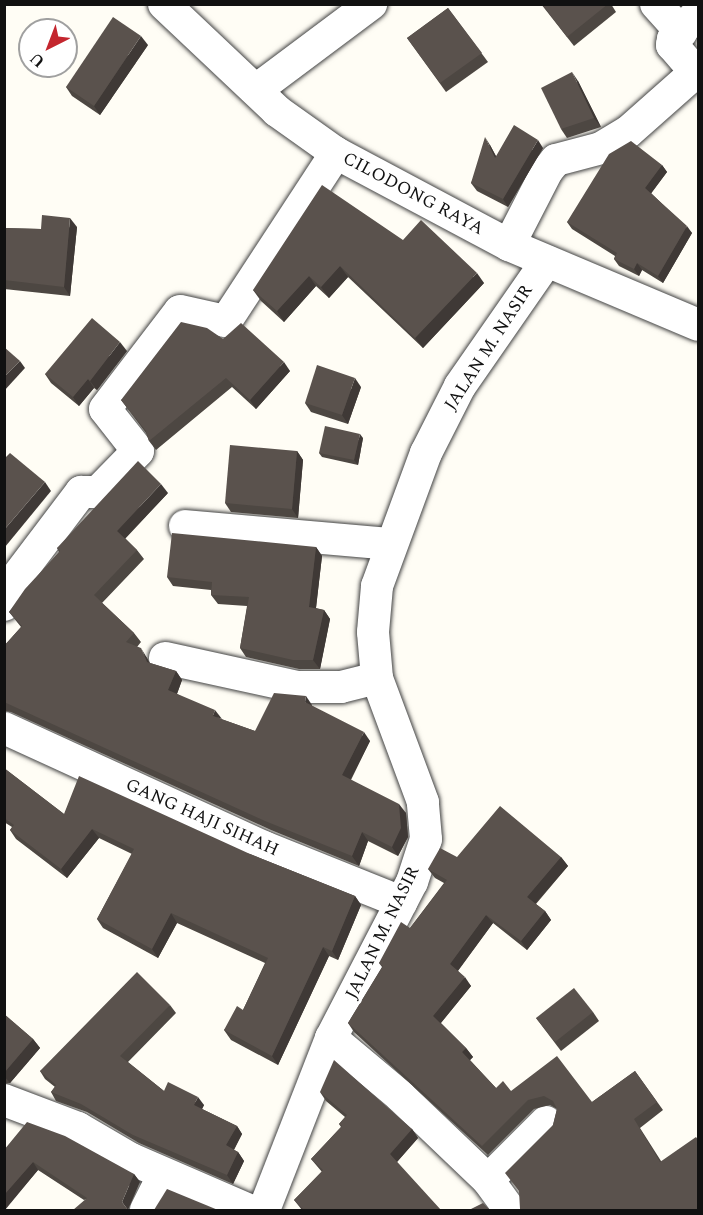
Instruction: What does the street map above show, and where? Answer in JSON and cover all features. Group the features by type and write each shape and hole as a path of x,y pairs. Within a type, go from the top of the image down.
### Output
{"street":[{"name":"CILODONG RAYA","path":"164,4 277,111 336,153 509,245 699,325"},
{"path":"256,90 371,4"},
{"path":"509,245 547,171 556,160 601,148 628,132 689,78 690,63 672,45 690,22 656,4"},
{"path":"4,605 10,586 81,492 98,492 138,451 105,409 180,310 226,321 336,153"},
{"name":"JALAN M. NASIR","path":"264,1210 331,1038 401,902 426,838 423,802 377,678 373,632 377,586 390,544 426,453 460,386 547,261"},
{"path":"185,526 390,544"},
{"path":"165,658 297,687 341,687 377,678"},
{"name":"GANG HAJI SIHAH","path":"4,728 264,847 401,902"},
{"path":"331,1038 400,1096 488,1180 510,1210"},
{"path":"4,1100 78,1128 164,1174 249,1210"},
{"path":"488,1180 546,1122"},
{"path":"146,1210 164,1174"}],"building":[{"path":"542,4 608,4 567,37"},
{"path":"448,8 482,53 440,83 407,38"},
{"path":"113,17 141,36 94,106 66,87 72,78 78,78 78,69"},
{"path":"572,72 594,118 561,129 541,88"},
{"path":"514,125 538,140 503,199 471,183 485,137 495,158"},
{"path":"631,141 662,165 645,188 687,226 658,276 637,263 634,269 614,259 617,253 567,222 609,154"},
{"path":"322,185 403,240 421,220 477,273 415,338 340,266 321,287 309,276 277,311 253,290"},
{"path":"42,215 70,218 64,287 4,280 4,228 41,229"},
{"path":"92,318 120,342 90,381 88,379 73,397 45,374"},
{"path":"181,322 207,328 223,339 241,323 284,362 250,400 226,378 149,441 146,431 121,400"},
{"path":"4,347 20,361 4,377"},
{"path":"317,365 355,378 342,415 305,403"},
{"path":"325,426 360,434 354,460 319,453"},
{"path":"230,445 297,451 292,509 225,503"},
{"path":"10,453 45,482 4,530 4,459"},
{"path":"138,461 161,484 117,531 137,550 94,595 134,633 126,642 141,648 147,662 176,671 168,690 215,710 213,716 255,731 274,693 306,696 305,702 364,732 342,775 399,804 401,828 392,847 362,832 352,856 265,821 4,702 4,646 22,626 9,612 25,589 60,551 57,548"},
{"path":"172,533 316,547 309,607 324,610 313,660 293,660 240,648 249,597 211,595 212,582 167,577"},
{"path":"4,768 64,814 79,776 250,854 355,896 332,951 323,947 272,1056 224,1030 237,1006 243,1010 268,958 171,913 152,949 97,919 134,849 92,829 61,869 10,830 14,825 4,818"},
{"path":"500,806 561,857 527,897 545,911 521,941 486,915 450,964 465,977 433,1016 466,1048 462,1052 496,1088 503,1081 511,1091 557,1056 592,1102 635,1071 657,1102 634,1119 660,1162 696,1137 699,1141 699,1210 518,1210 520,1209 519,1191 505,1173 553,1125 557,1109 553,1101 544,1096 528,1100 482,1146 348,1023 383,966 379,963 401,922 410,928 447,880 428,869 440,848 457,857"},
{"path":"137,972 170,1005 120,1056 164,1091 168,1082 198,1097 194,1105 237,1126 226,1145 238,1152 227,1175 133,1135 81,1104 51,1092 56,1085 40,1071"},
{"path":"574,988 593,1012 555,1042 536,1018"},
{"path":"4,1014 33,1039 4,1073"},
{"path":"334,1060 412,1129 390,1154 441,1210 301,1210 303,1209 294,1200 323,1170 311,1159 342,1126 339,1124 347,1115 320,1092"},
{"path":"27,1122 65,1136 134,1174 122,1202 128,1210 73,1210 87,1198 33,1162 4,1195 4,1150"},
{"path":"167,1189 218,1210 154,1210"},
{"path":"483,1203 490,1210 469,1210"}]}
